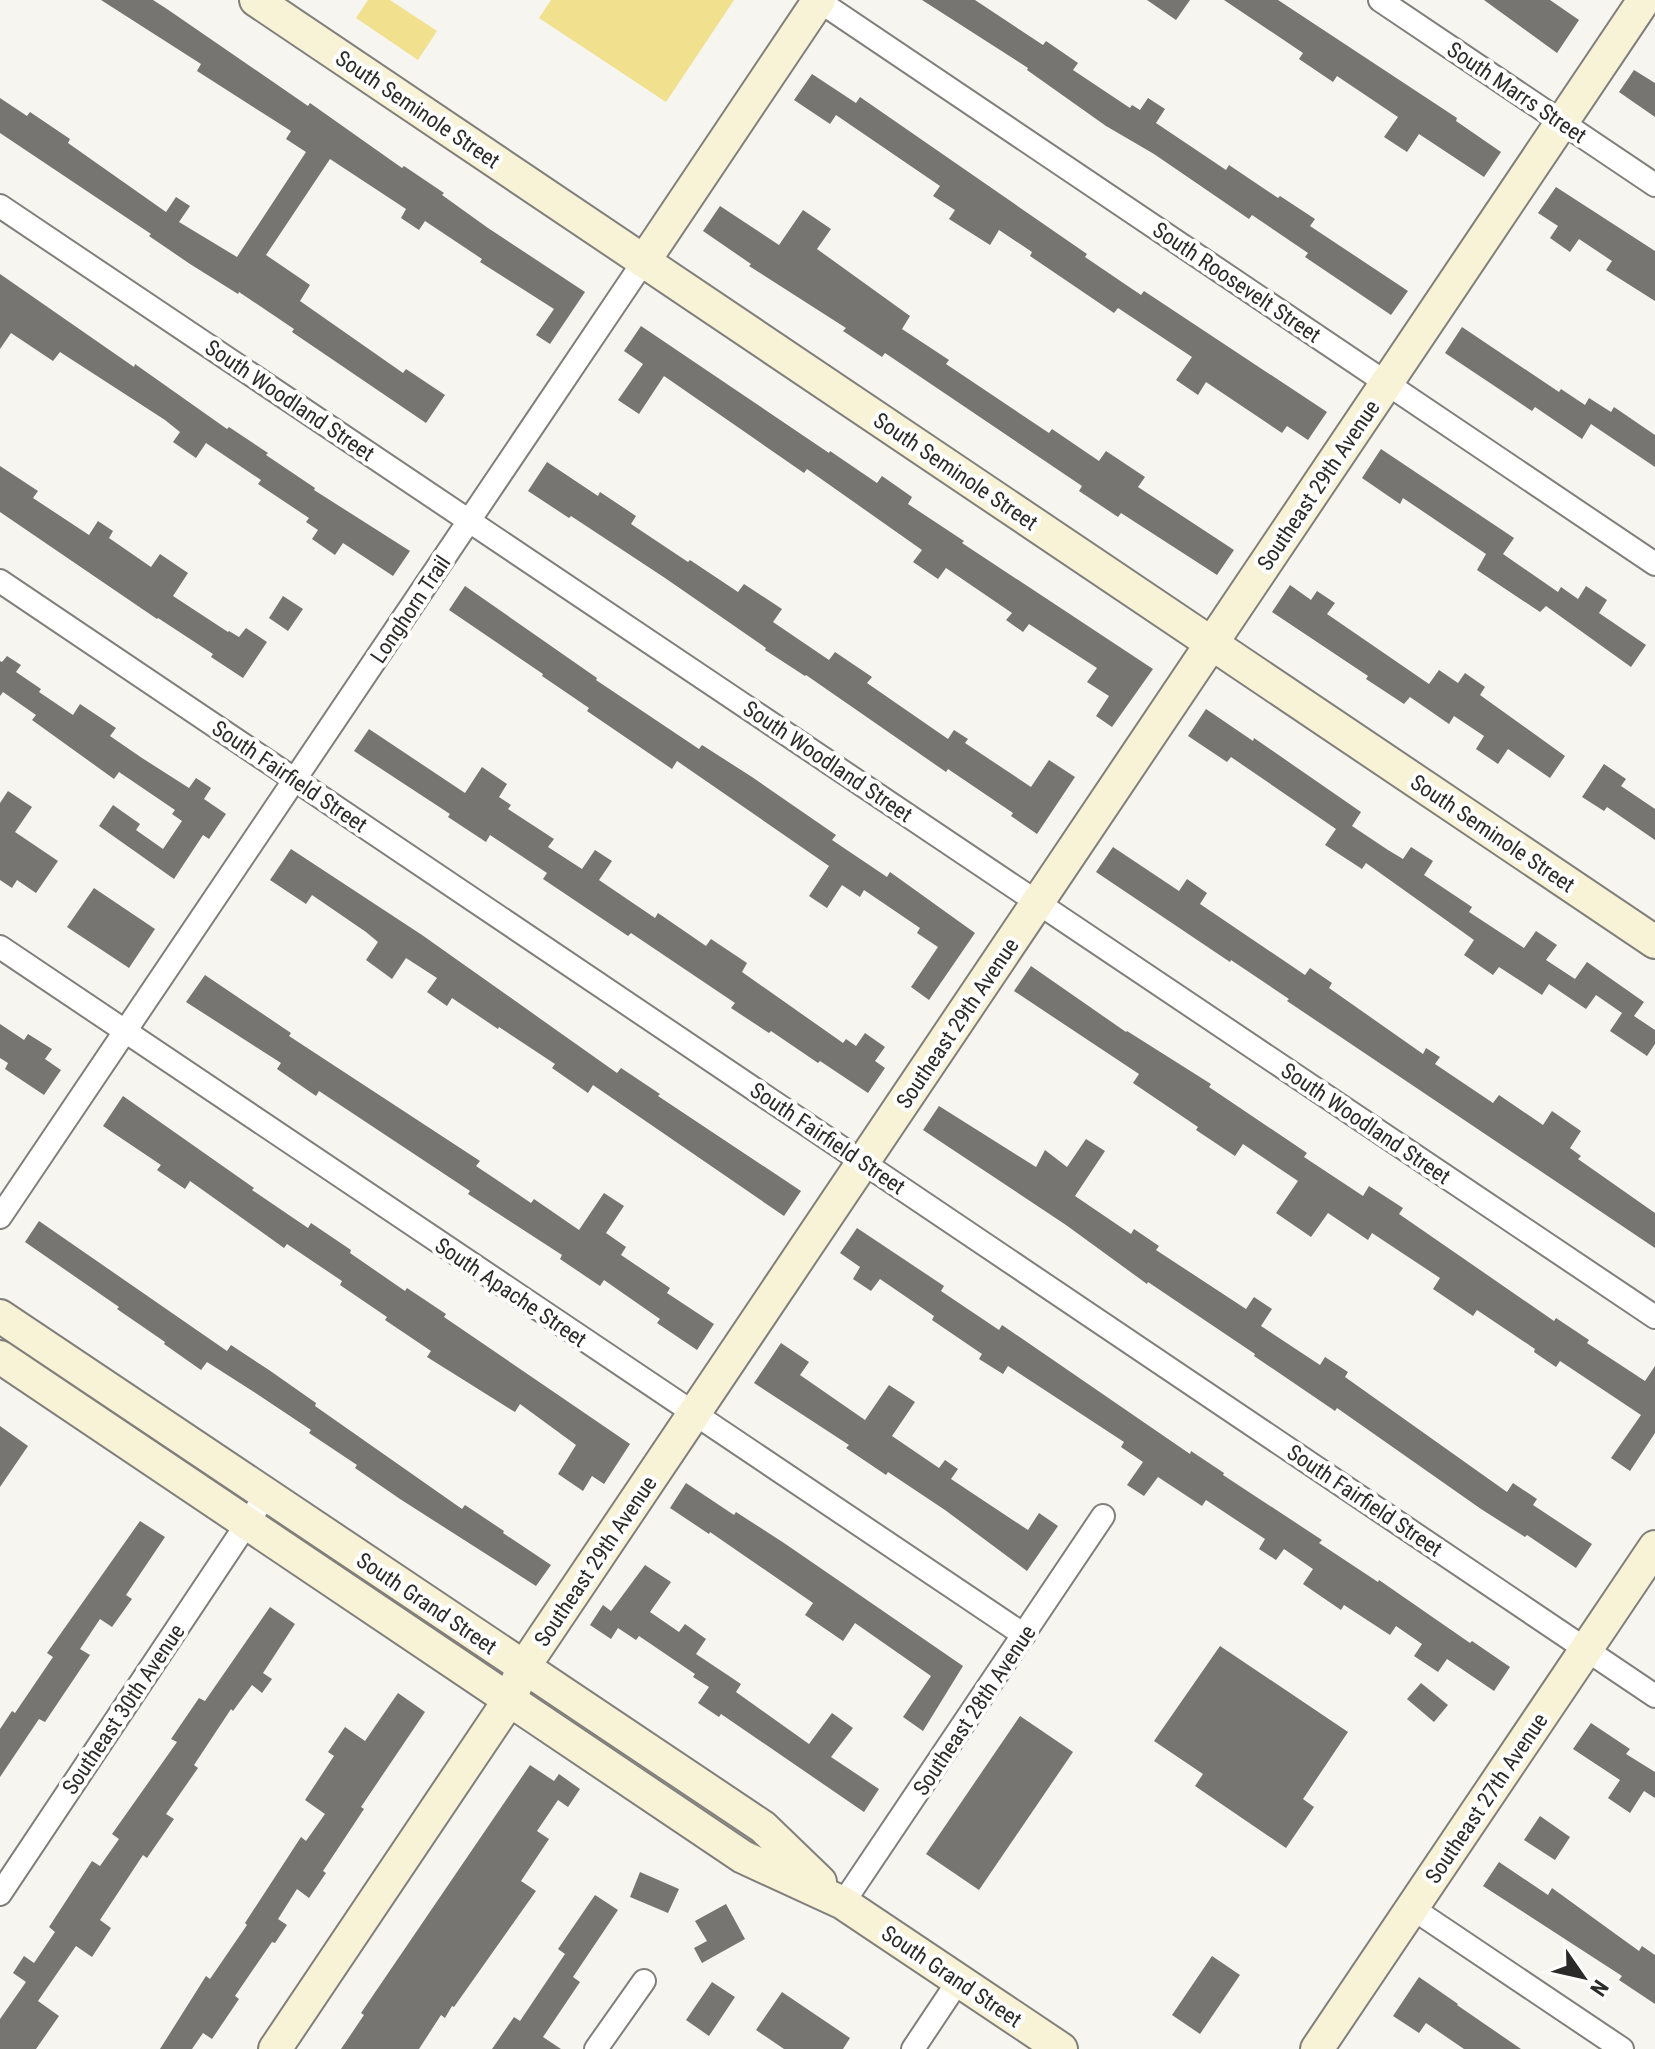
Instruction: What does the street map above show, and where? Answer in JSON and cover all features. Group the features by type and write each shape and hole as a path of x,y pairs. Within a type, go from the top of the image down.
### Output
{"street":[{"name":"South Seminole Street","path":"256,0 1655,942"},
{"name":"Longhorn Trail","path":"0,1217 819,0"},
{"name":"South Roosevelt Street","path":"819,0 1655,564"},
{"name":"South Marrs Street","path":"1380,0 1655,185"},
{"name":"Southeast 29th Avenue","path":"275,2049 510,1699 523,1668 1644,0"},
{"name":"South Woodland Street","path":"0,206 1655,1317"},
{"name":"South Fairfield Street","path":"0,581 1655,1696"},
{"name":"South Apache Street","path":"0,947 1024,1635"},
{"name":"South Grand Street","path":"2,1323 763,1827 843,1903"},
{"name":"South Grand Street","path":"0,1357 743,1857 843,1903 1061,2049"},
{"name":"Southeast 30th Avenue","path":"0,1894 266,1495"},
{"name":"Southeast 28th Avenue","path":"843,1903 1103,1516"},
{"name":"Southeast 27th Avenue","path":"1317,2049 1655,1547"},
{"path":"1412,1908 1622,2049"},
{"path":"913,2049 959,1980"},
{"path":"596,2049 644,1981"}],"shaded area":[{"path":"368,0 390,0 437,31 418,60 356,18"},
{"path":"551,0 734,0 666,102 539,18"}],"building":[{"path":"101,0 153,0 308,106 310,103 402,168 404,166 444,193 442,195 488,228 585,292 550,344 536,335 554,309 480,262 482,259 425,221 419,230 401,218 406,209 330,159 266,255 310,285 300,301 403,373 406,369 445,395 426,423 292,332 294,329 190,264 149,236 151,234 0,133 0,98 27,116 30,112 70,139 68,143 166,212 176,197 190,206 179,222 237,257 306,152 286,139 291,131 197,71 201,64"},
{"path":"922,0 975,0 1043,45 1046,41 1078,63 1073,70 1130,108 1132,105 1140,110 1148,98 1165,109 1156,123 1226,170 1229,165 1315,219 1310,226 1408,291 1391,315 1305,257 1308,253 1252,215 1249,219 1154,154 1106,126 1028,68"},
{"path":"1147,0 1190,0 1176,20"},
{"path":"1224,0 1278,0 1457,118 1456,121 1501,152 1484,177 1419,134 1407,152 1384,137 1398,117 1337,76 1333,82 1299,59 1303,53"},
{"path":"1484,0 1550,0 1579,20 1557,53"},
{"path":"1634,70 1655,83 1655,117 1619,92"},
{"path":"812,74 856,103 860,97 1087,254 1085,257 1141,295 1144,291 1327,412 1308,440 1287,426 1282,433 1206,382 1198,395 1176,380 1192,357 1118,308 1114,313 1030,256 1032,252 999,230 990,245 949,219 955,210 933,196 940,186 836,115 830,124 794,100"},
{"path":"1556,187 1655,251 1655,301 1606,270 1612,261 1579,239 1570,252 1550,238 1558,226 1538,213"},
{"path":"720,206 779,245 803,210 831,229 817,249 910,316 902,329 949,360 946,364 1049,433 1052,429 1099,461 1106,451 1145,477 1138,487 1234,550 1217,575 1121,513 1118,517 1079,491 1082,486 885,353 882,357 843,331 846,328 749,266 751,264 703,231"},
{"path":"0,274 134,367 135,364 227,429 229,427 268,453 266,455 314,490 410,551 393,576 343,543 335,555 312,539 318,530 306,522 309,518 258,484 261,480 206,443 196,458 173,442 180,432 165,420 60,352 53,361 11,333 0,349"},
{"path":"641,326 877,483 882,476 912,497 908,504 964,541 962,543 1153,669 1112,727 1096,716 1109,696 1087,682 1097,668 1029,624 1023,632 1006,620 1012,613 946,568 938,579 913,562 922,550 807,469 804,473 664,376 639,414 618,400 643,364 624,351"},
{"path":"1462,327 1559,392 1561,389 1585,405 1589,398 1611,412 1614,407 1655,435 1655,467 1591,424 1582,439 1535,407 1532,411 1445,353"},
{"path":"1381,449 1514,538 1503,554 1558,592 1561,587 1578,599 1586,586 1607,600 1599,613 1646,645 1631,667 1546,606 1540,612 1477,570 1486,554 1403,498 1400,504 1362,478"},
{"path":"547,462 598,496 600,492 636,516 631,524 688,562 690,560 738,592 744,584 782,609 773,622 829,660 835,652 872,677 867,683 948,739 954,730 968,739 965,743 1031,787 1049,760 1075,777 1037,834 1011,816 1013,813 948,769 946,772 765,650 665,578 528,491"},
{"path":"0,466 38,491 33,498 89,535 98,521 113,531 109,538 151,567 160,554 188,573 173,596 228,632 239,637 246,628 267,642 243,678 211,657 213,654 0,512"},
{"path":"1290,585 1311,600 1317,591 1335,603 1327,614 1429,684 1439,670 1458,683 1465,673 1485,687 1480,695 1565,756 1550,778 1508,749 1498,764 1476,749 1484,736 1454,716 1449,724 1410,697 1404,704 1272,612"},
{"path":"465,586 596,680 699,749 702,745 752,777 836,835 832,840 887,877 890,872 975,933 929,1000 911,987 938,947 917,933 920,928 864,890 860,897 842,885 827,908 809,896 829,866 677,761 672,769 587,711 589,708 543,674 449,610"},
{"path":"283,596 303,609 288,631 269,618"},
{"path":"7,656 21,665 16,672 73,715 80,704 116,728 110,736 142,758 189,788 196,778 211,788 204,799 226,814 209,839 203,835 174,879 99,826 113,805 140,824 136,830 163,849 182,821 172,814 175,810 119,772 114,779 32,720 36,715 3,692 0,696 0,661"},
{"path":"1206,709 1253,741 1254,738 1361,812 1352,826 1403,859 1411,847 1433,861 1424,875 1472,907 1469,912 1524,948 1536,931 1557,945 1546,960 1575,979 1587,962 1644,1002 1634,1016 1655,1030 1655,1044 1647,1056 1610,1031 1622,1013 1596,995 1586,1009 1549,984 1542,995 1499,967 1493,975 1464,955 1474,940 1366,863 1362,869 1325,845 1336,829 1231,757 1227,762 1188,736"},
{"path":"369,729 465,793 482,767 507,784 499,797 511,805 508,809 554,839 548,847 582,869 595,850 612,861 599,880 655,918 658,913 706,946 711,939 747,963 742,972 843,1043 846,1039 856,1046 865,1033 885,1047 875,1061 885,1068 868,1093 731,1008 735,1003 543,879 547,873 490,835 486,842 448,817 450,814 354,751"},
{"path":"1604,764 1626,779 1621,786 1655,809 1655,840 1607,807 1604,811 1582,797"},
{"path":"8,791 32,807 15,832 58,861 36,893 17,880 12,888 0,880 0,803"},
{"path":"1113,847 1179,891 1187,879 1207,893 1200,904 1305,975 1310,968 1332,983 1329,988 1423,1054 1426,1048 1440,1057 1435,1064 1493,1103 1499,1095 1543,1125 1552,1111 1581,1131 1570,1148 1581,1156 1578,1159 1655,1213 1655,1248 1096,872"},
{"path":"291,849 422,935 617,1073 621,1068 801,1191 784,1216 593,1085 588,1093 552,1068 555,1064 452,998 447,1006 427,992 437,978 406,958 392,979 366,960 378,942 366,932 312,895 306,904 270,880"},
{"path":"94,888 155,929 129,968 67,927"},
{"path":"1031,966 1126,1032 1211,1084 1209,1087 1307,1153 1304,1157 1363,1196 1369,1186 1403,1208 1399,1214 1554,1321 1556,1318 1589,1340 1587,1343 1645,1381 1655,1366 1655,1433 1630,1471 1611,1458 1641,1415 1560,1361 1556,1367 1477,1310 1473,1316 1433,1289 1440,1278 1372,1233 1368,1240 1328,1213 1311,1237 1276,1213 1298,1181 1243,1144 1235,1156 1196,1130 1198,1127 1133,1083 1139,1074 1014,991"},
{"path":"205,975 291,1033 289,1036 480,1161 476,1166 531,1203 534,1199 579,1230 604,1193 624,1206 606,1233 626,1247 621,1255 670,1288 667,1293 714,1324 697,1350 657,1323 660,1319 604,1280 600,1286 560,1259 562,1255 468,1194 470,1191 319,1091 316,1096 277,1069 281,1063 186,1002"},
{"path":"0,1024 24,1040 28,1034 52,1049 45,1059 61,1070 44,1095 5,1069 8,1063 0,1058"},
{"path":"123,1096 254,1188 252,1190 308,1228 311,1223 351,1250 350,1253 405,1291 407,1288 446,1314 444,1317 630,1444 604,1484 592,1476 583,1491 558,1474 576,1445 520,1404 515,1412 427,1357 431,1351 340,1285 342,1281 287,1244 284,1248 190,1181 185,1189 157,1170 161,1165 103,1126"},
{"path":"939,1106 1036,1167 1045,1150 1067,1167 1086,1139 1105,1151 1075,1196 1131,1234 1134,1229 1159,1246 1156,1250 1246,1309 1254,1297 1272,1309 1261,1326 1320,1365 1325,1357 1348,1372 1345,1377 1507,1492 1513,1483 1537,1499 1533,1505 1592,1544 1576,1568 1481,1509 1337,1408 1335,1411 923,1130"},
{"path":"39,1221 227,1351 231,1345 269,1370 462,1509 465,1505 551,1565 536,1586 400,1499 309,1433 311,1430 254,1392 207,1362 201,1370 117,1309 119,1307 25,1242"},
{"path":"857,1228 944,1286 941,1291 999,1330 1002,1325 1322,1540 1319,1543 1510,1667 1494,1691 1447,1659 1438,1672 1414,1656 1422,1644 1396,1626 1390,1635 1344,1605 1341,1610 1303,1584 1313,1569 1284,1549 1276,1560 1259,1549 1265,1539 1206,1500 1202,1506 1158,1477 1144,1496 1127,1485 1143,1462 1121,1447 1124,1442 1008,1366 1003,1374 979,1359 982,1354 880,1279 871,1291 853,1279 860,1267 840,1253"},
{"path":"781,1343 809,1362 800,1375 865,1420 889,1385 915,1402 892,1436 939,1468 945,1460 958,1469 951,1479 1028,1530 1039,1513 1058,1526 1027,1571 945,1510 888,1472 886,1475 846,1448 849,1445 754,1383"},
{"path":"0,1426 28,1446 0,1487"},
{"path":"686,1483 784,1543 963,1666 923,1731 903,1717 931,1676 855,1623 843,1641 805,1615 813,1603 670,1508"},
{"path":"140,1521 165,1537 126,1595 132,1599 112,1627 100,1619 80,1649 90,1655 45,1722 39,1719 0,1777 0,1729 12,1711 15,1713 53,1657 47,1653"},
{"path":"645,1565 671,1582 650,1612 679,1632 685,1624 706,1639 696,1654 741,1684 736,1692 809,1744 832,1713 853,1728 831,1757 879,1789 864,1812 721,1714 719,1717 698,1703 709,1687 693,1677 695,1674 639,1636 636,1640 618,1628 611,1639 590,1625 603,1605 611,1611"},
{"path":"270,1607 295,1624 263,1673 272,1679 262,1693 252,1685 233,1711 231,1709 194,1765 198,1768 166,1814 174,1819 147,1858 143,1855 100,1920 111,1928 92,1957 76,1946 38,2001 59,2016 36,2049 0,2049 0,2019 26,1982 13,1973 24,1956 34,1963 55,1932 49,1927 92,1861 100,1866 119,1839 112,1834 177,1742 171,1739 199,1698 205,1701"},
{"path":"1220,1646 1348,1732 1303,1799 1314,1807 1286,1848 1195,1786 1203,1774 1154,1741"},
{"path":"1421,1683 1448,1705 1434,1722 1407,1699"},
{"path":"398,1693 425,1712 361,1807 364,1809 323,1871 326,1873 309,1898 297,1889 278,1919 287,1925 235,1996 239,1999 212,2039 203,2033 192,2049 160,2049 206,1976 210,1979 247,1925 245,1923 301,1837 306,1841 325,1814 305,1800 334,1756 328,1752 345,1727 365,1741"},
{"path":"1020,1716 1073,1752 979,1890 926,1854"},
{"path":"1591,1723 1630,1749 1626,1754 1655,1772 1655,1798 1644,1791 1630,1813 1608,1798 1620,1780 1573,1749"},
{"path":"530,1765 554,1781 559,1774 580,1789 568,1807 558,1800 537,1831 549,1839 521,1881 536,1891 454,2007 445,2018 441,2015 419,2049 341,2049 364,2015 361,2013"},
{"path":"1540,1816 1570,1837 1555,1860 1524,1840"},
{"path":"1499,1862 1548,1895 1552,1888 1639,1951 1642,1946 1655,1955 1655,2004 1619,1980 1622,1976 1483,1886"},
{"path":"640,1872 679,1889 668,1913 630,1897"},
{"path":"595,1895 618,1910 573,1977 580,1982 543,2037 561,2049 492,2049 514,2017 520,2021 565,1954 558,1949"},
{"path":"726,1904 745,1939 702,1963 694,1948 707,1941 695,1921"},
{"path":"1212,1956 1240,1975 1200,2034 1172,2015"},
{"path":"1419,1977 1521,2049 1464,2049 1426,2023 1419,2033 1393,2016"},
{"path":"712,1982 735,1997 709,2036 686,2020"},
{"path":"782,1992 850,2038 843,2049 784,2049 756,2030"}]}
